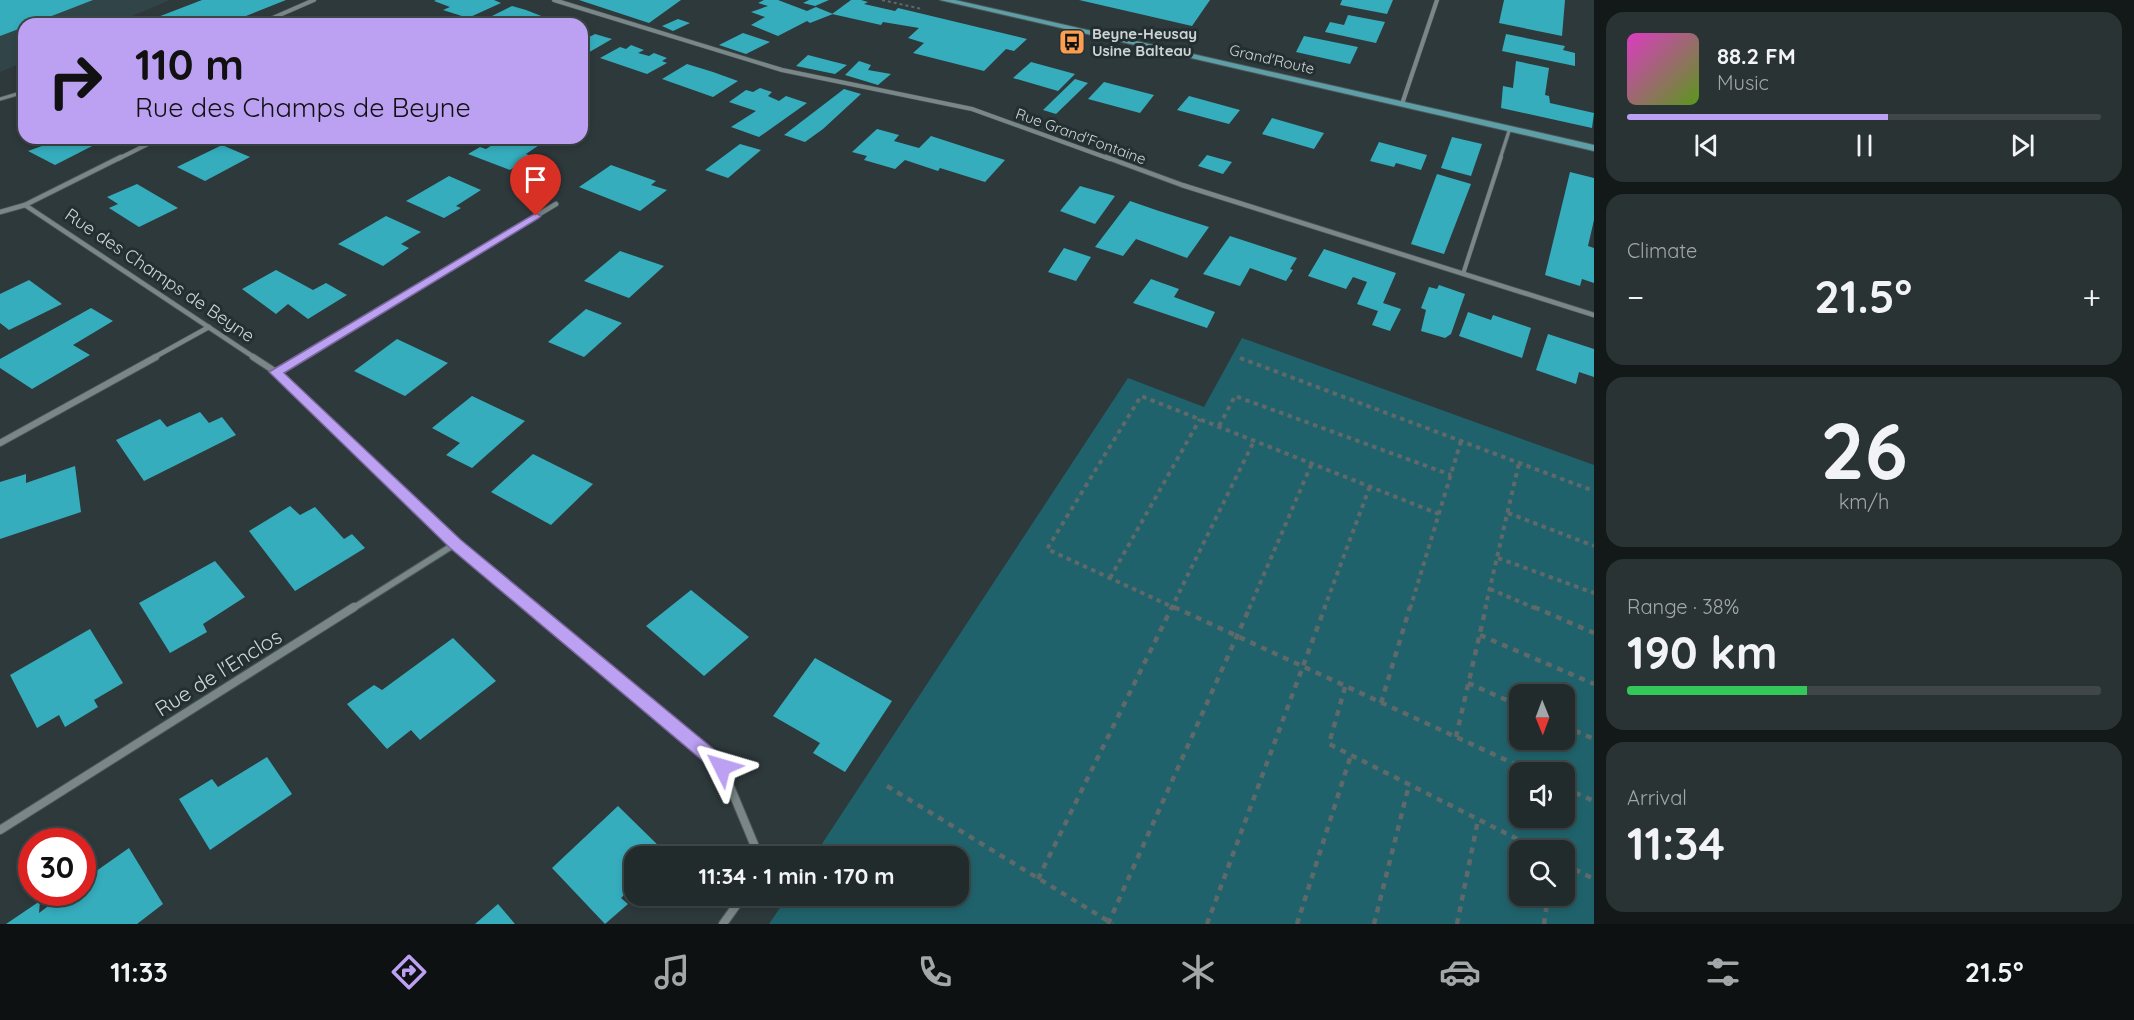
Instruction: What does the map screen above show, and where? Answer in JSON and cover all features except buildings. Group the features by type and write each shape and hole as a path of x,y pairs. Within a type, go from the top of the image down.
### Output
{"main road":[{"name":"Grand'Route","path":"944,0 1594,148"}],"street":[{"path":"273,18 314,0"},
{"name":"Rue Grand'Fontaine","path":"554,0 782,70 972,109 1182,185 1594,315"},
{"path":"1402,104 1437,0"},
{"path":"0,212 25,205 148,144"},
{"path":"276,372 556,204"},
{"name":"Rue des Champs de Beyne","path":"25,205 276,372 456,544 722,767 755,846"},
{"path":"0,443 209,327"},
{"name":"Rue de l'Enclos","path":"0,830 456,544"},
{"path":"723,924 736,906"}],"lane":[{"path":"0,99 18,94"},
{"path":"1463,274 1510,128"}],"path":[{"path":"1240,357 1594,491"},
{"path":"1439,514 1141,396 1047,549 1510,762"},
{"path":"1219,426 1235,396 1451,475"},
{"path":"1110,578 1200,419"},
{"path":"1038,879 1254,441"},
{"path":"1381,703 1461,441"},
{"path":"1456,737 1519,463"},
{"path":"887,786 1110,923 1312,464"},
{"path":"1207,924 1370,486"},
{"path":"1508,513 1594,546"},
{"path":"1498,558 1594,593"},
{"path":"1490,589 1594,633"},
{"path":"1480,635 1594,684"},
{"path":"1468,683 1509,701"},
{"path":"1345,687 1329,744 1519,840"},
{"path":"1575,731 1594,739"},
{"path":"1297,924 1351,756"},
{"path":"1374,924 1409,785"},
{"path":"1575,793 1594,801"},
{"path":"1458,924 1478,820"},
{"path":"1575,870 1594,879"},
{"path":"1544,924 1547,906"}],"shaded area":[{"path":"0,0 170,0 127,18 18,18 18,64 0,72"},
{"path":"1242,338 1594,465 1594,924 769,924 781,906 969,906 969,846 821,846 1128,378 1204,407"}],"place":[{"name":"Beyne-Heusay Usine Balteau","path":"1072,42"}],"route":[{"path":"536,216 276,372 456,544 722,767"}]}
